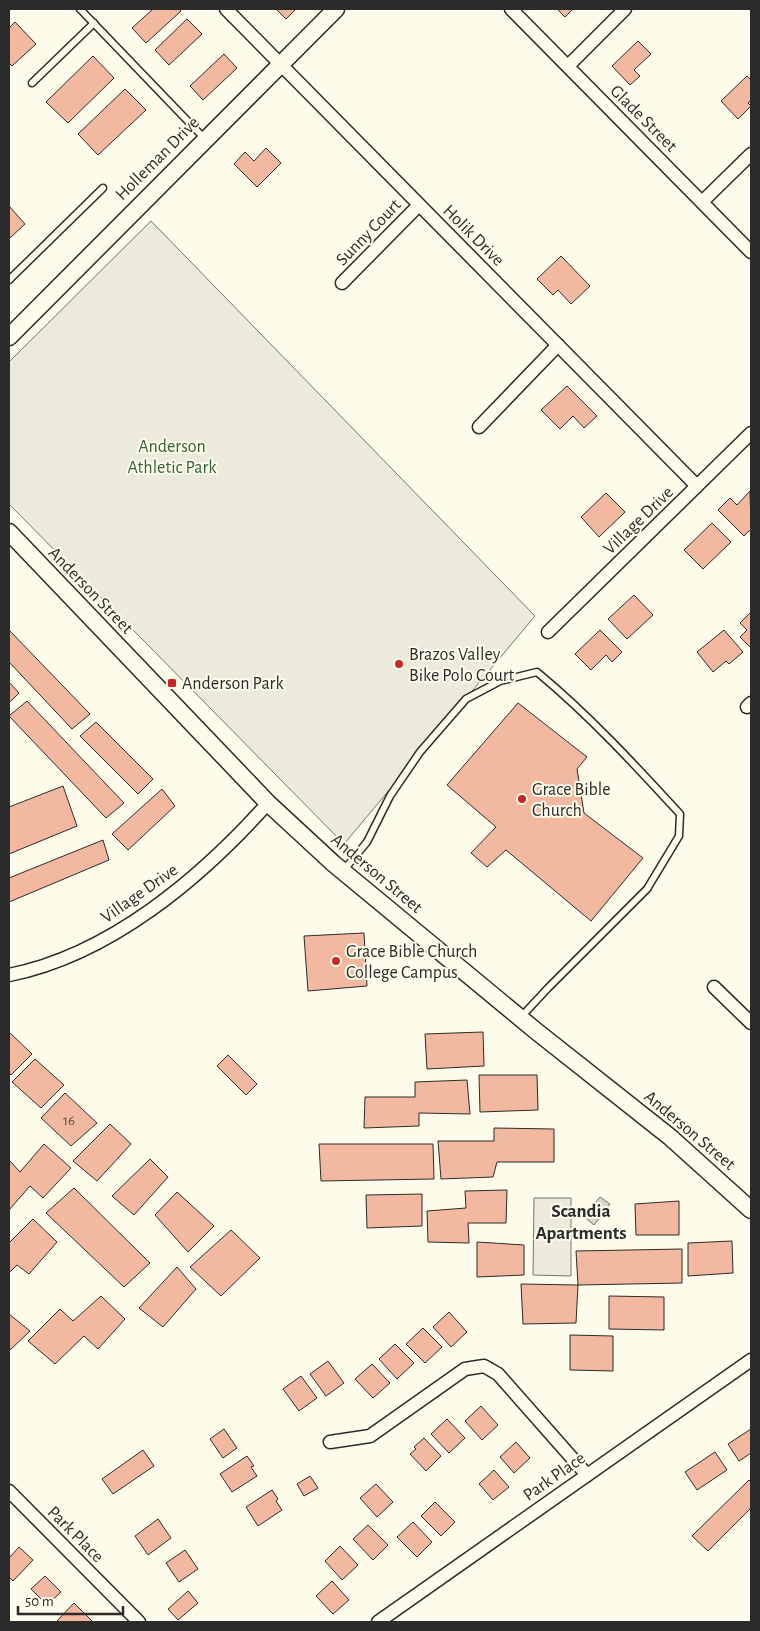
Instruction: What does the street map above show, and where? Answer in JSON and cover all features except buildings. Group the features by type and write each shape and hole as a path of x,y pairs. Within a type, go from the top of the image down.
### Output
{"street":[{"name":"Holik Drive","path":"226,9 698,486"},
{"name":"Holleman Drive","path":"9,337 336,9"},
{"name":"Glade Street","path":"511,9 751,252"},
{"path":"568,66 625,9"},
{"path":"702,202 751,154"},
{"name":"Sunny Court","path":"342,283 419,205"},
{"path":"478,427 558,345"},
{"name":"Village Drive","path":"548,632 751,433"},
{"name":"Anderson Street","path":"9,532 268,803 342,871 520,1018 670,1137 751,1210"},
{"name":"Village Drive","path":"9,974 25,971 67,956 114,934 168,897 212,859 268,803"},
{"path":"714,987 751,1023"},
{"name":"Park Place","path":"378,1622 751,1360"},
{"path":"330,1442 370,1436 465,1369 484,1366 498,1374 587,1474"},
{"name":"Park Place","path":"9,1491 139,1622"}],"lane":[{"path":"80,9 205,139"},
{"path":"32,83 94,23"},
{"path":"9,280 103,188"},
{"path":"342,871 368,842 390,796 420,752 466,699 500,681 538,672 623,753 680,814 679,836 646,889 520,1018"}],"green space":[{"name":"Anderson Athletic Park","path":"151,221 535,616 344,844 9,504 9,362"},
{"path":"534,1198 571,1198 571,1276 533,1275"}],"shaded area":[{"path":"600,1197 610,1204 594,1225 583,1216"}],"place":[{"name":"Brazos Valley Bike Polo Court","path":"399,664"},
{"name":"Anderson Park","path":"172,683"},
{"name":"Grace Bible Church","path":"522,799"},
{"name":"Grace Bible Church College Campus","path":"336,961"}],"district":[{"name":"Scandia Apartments","path":"581,1221"}]}
